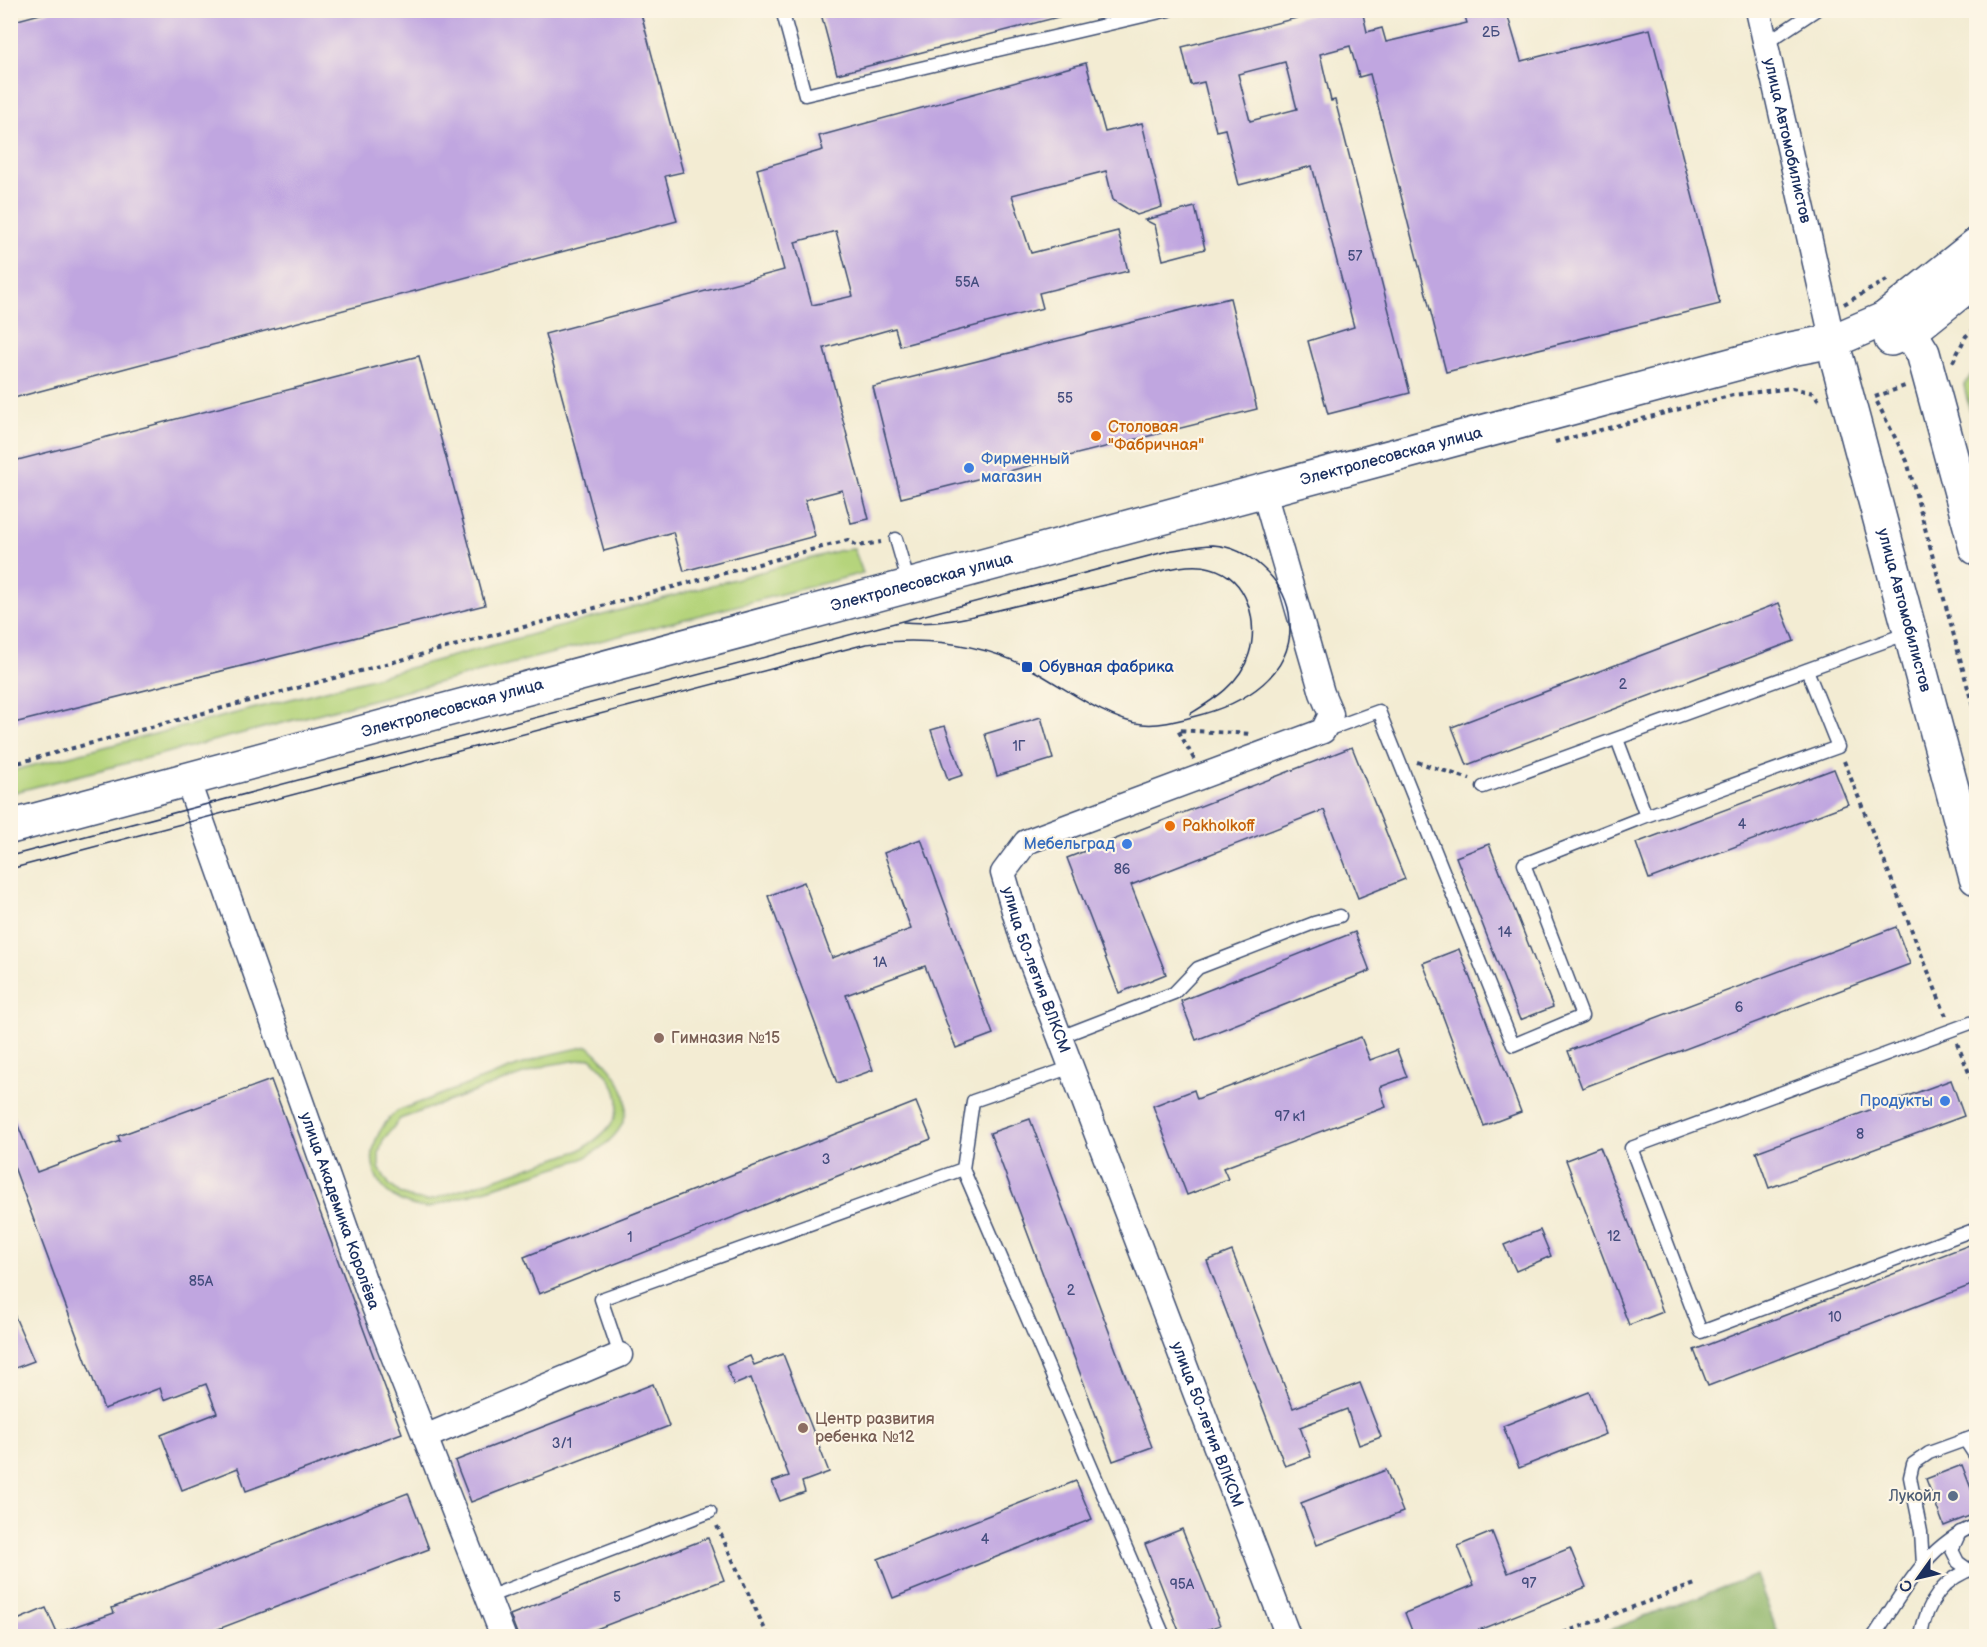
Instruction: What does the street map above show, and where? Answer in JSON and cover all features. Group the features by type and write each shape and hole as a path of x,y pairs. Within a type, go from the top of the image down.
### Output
{"main road":[{"path":"1898,325 1977,245"},
{"path":"1832,338 1898,325 1977,279"},
{"path":"1898,325 1923,353 1977,548"},
{"name":"Электролесовская улица","path":"10,827 1749,360 1794,363 1832,338"},
{"name":"улица Автомобилистов","path":"1832,338 1909,633 1977,878"}],"street":[{"name":"улица Автомобилистов","path":"1758,10 1832,338"},
{"path":"1263,489 1322,693 1331,714 1323,731"},
{"name":"улица 50-летия ВЛКСМ","path":"1282,1635 1022,938 1003,873 1026,842 1323,731"},
{"name":"улица Академика Королёва","path":"187,779 369,1294 503,1636"},
{"path":"425,1437 620,1355"}],"lane":[{"path":"782,10 805,95 1169,10"},
{"path":"1766,43 1816,10"},
{"path":"896,540 909,586"},
{"path":"1483,787 1909,633"},
{"path":"1323,731 1379,711 1513,1045 1582,1016 1524,864 1646,816 1839,747 1808,670"},
{"path":"1617,739 1646,816"},
{"path":"1060,1037 1173,993 1198,968 1314,923 1340,916"},
{"path":"1977,1021 1632,1148 1701,1332 1977,1229"},
{"path":"1072,1067 973,1101 963,1168 1164,1636"},
{"path":"620,1355 601,1299 963,1168"},
{"path":"1923,1565 1922,1532 1910,1477 1913,1464 1929,1453 1971,1438 1977,1457"},
{"path":"488,1597 710,1512"},
{"path":"1874,1636 1923,1565 1943,1542 1977,1525"},
{"path":"1960,1532 1952,1550 1958,1562 1973,1569"},
{"path":"1921,1636 1923,1623 1945,1585 1959,1573 1973,1569"}],"path":[{"path":"1832,338 1896,276"},
{"path":"1948,371 1966,336 1977,328"},
{"path":"1553,442 1733,395 1792,388 1814,393 1824,406 1875,397 1907,461 1977,718"},
{"path":"10,765 848,540 857,546 896,540"},
{"path":"1203,777 1178,730 1270,735 1282,748"},
{"path":"1839,747 1977,1090"},
{"path":"710,1512 768,1636"},
{"path":"1555,1636 1695,1584"}],"green space":[{"path":"1976,367 1976,435 1964,386"},
{"path":"854,549 863,573 11,793 11,771 361,681 841,550"},
{"path":"588,1046 616,1076 624,1091 626,1106 624,1120 616,1134 602,1147 582,1159 427,1208 408,1204 392,1196 381,1185 374,1172 373,1157 376,1141 384,1126 397,1111 544,1056","holes":["591,1058 613,1085 618,1109 605,1131 578,1151 428,1201 401,1194 389,1184 379,1168 379,1153 383,1140 400,1119 548,1065"]},
{"path":"1756,1575 1779,1636 1594,1636"}],"building":[{"path":"55,10 640,10 683,172 665,176 677,221 10,399 10,22"},
{"path":"820,10 1061,10 1062,16 837,74"},
{"path":"1328,10 1362,10 1367,32 1382,28 1386,42 1467,23 1463,10 1506,10 1521,61 1650,29 1720,304 1446,372 1370,74 1359,77 1350,46 1320,54 1331,101 1335,100 1410,393 1328,414 1308,341 1354,327 1312,166 1239,185 1225,129 1216,131 1204,82 1191,85 1182,47","holes":["1285,62 1297,109 1250,121 1238,74"]},
{"path":"1086,63 1105,132 1142,123 1162,207 1137,215 1113,200 1106,171 1012,195 1031,253 1118,231 1128,271 1039,293 1043,308 900,346 895,328 824,348 869,519 851,523 842,490 805,500 815,536 684,571 673,532 604,551 545,334 784,270 757,169 823,150 819,136","holes":["836,231 853,296 812,305 795,242"]},
{"path":"1195,207 1205,249 1163,260 1155,225 1145,220"},
{"path":"1230,298 1257,409 901,498 873,387"},
{"path":"419,356 485,605 10,724 10,462"},
{"path":"1779,603 1794,641 1467,765 1452,727"},
{"path":"1041,717 1053,759 997,776 985,734"},
{"path":"945,726 963,775 948,780 931,730"},
{"path":"1352,747 1405,879 1358,898 1324,810 1131,885 1166,974 1119,993 1067,858"},
{"path":"1834,769 1848,804 1649,879 1636,843"},
{"path":"921,839 993,1034 956,1048 925,966 846,995 873,1070 837,1083 768,896 804,882 832,958 911,929 884,853"},
{"path":"1489,844 1553,1007 1520,1020 1456,857"},
{"path":"1896,927 1910,964 1582,1088 1568,1051"},
{"path":"1355,932 1370,971 1196,1040 1181,1001"},
{"path":"1459,949 1521,1112 1484,1126 1423,963"},
{"path":"1361,1037 1370,1060 1397,1050 1407,1077 1380,1087 1386,1107 1223,1168 1228,1179 1187,1195 1153,1106 1194,1090 1197,1099"},
{"path":"271,1080 402,1433 246,1491 238,1468 182,1490 161,1435 217,1413 206,1384 164,1400 160,1388 104,1409 10,1156 10,1106 37,1172 120,1141 118,1136"},
{"path":"1951,1080 1964,1116 1769,1188 1756,1152"},
{"path":"916,1102 931,1139 539,1294 524,1257"},
{"path":"1030,1119 1152,1447 1113,1461 990,1133"},
{"path":"1600,1147 1663,1312 1629,1325 1566,1160"},
{"path":"1540,1230 1551,1256 1516,1271 1504,1245"},
{"path":"1977,1242 1977,1283 1708,1386 1694,1350"},
{"path":"1232,1251 1293,1408 1360,1383 1381,1437 1359,1445 1347,1409 1300,1427 1311,1457 1285,1466 1207,1261"},
{"path":"10,1305 34,1361 10,1370"},
{"path":"783,1354 829,1472 802,1482 805,1492 780,1501 772,1482 789,1476 751,1378 734,1385 726,1366 750,1356 754,1365"},
{"path":"653,1384 669,1426 471,1502 455,1461"},
{"path":"1589,1392 1606,1434 1519,1468 1503,1426"},
{"name":"Лукойл","path":"1962,1465 1977,1504 1977,1513 1944,1526 1926,1479"},
{"path":"1386,1470 1403,1512 1317,1545 1301,1503"},
{"path":"1076,1481 1092,1519 893,1598 878,1559"},
{"path":"408,1493 429,1549 200,1636 10,1636 10,1623 46,1608 57,1633 114,1613 112,1608"},
{"path":"1182,1529 1220,1625 1190,1636 1181,1636 1145,1544"},
{"path":"1492,1532 1508,1573 1570,1548 1586,1587 1464,1636 1414,1636 1405,1613 1474,1585 1458,1546"},
{"path":"708,1538 724,1580 578,1636 518,1636 510,1615"}],"tram line":[{"path":"10,856 1168,551 1213,545 1226,547 1251,558 1272,577 1280,588 1289,613 1290,635 1285,654 1276,670 1263,684 1230,704 1211,712 1174,722 1142,724 1114,716 1029,668 990,652 929,642 866,644 10,869"},
{"path":"903,622 959,619 1173,568 1193,566 1211,568 1224,573 1242,591 1251,616 1252,642 1240,674 1217,697 1190,714"}],"place":[{"name":"Столовая \"Фабричная\"","path":"1096,436"},
{"name":"Фирменный магазин","path":"969,468"},
{"name":"Обувная фабрика","path":"1027,667"},
{"name":"Pakholkoff","path":"1170,826"},
{"name":"Мебельград","path":"1127,844"},
{"name":"Гимназия №15","path":"659,1038"},
{"name":"Продукты","path":"1945,1101"},
{"name":"Центр развития ребенка №12","path":"803,1428"},
{"name":"Лукойл","path":"1953,1496"}]}
